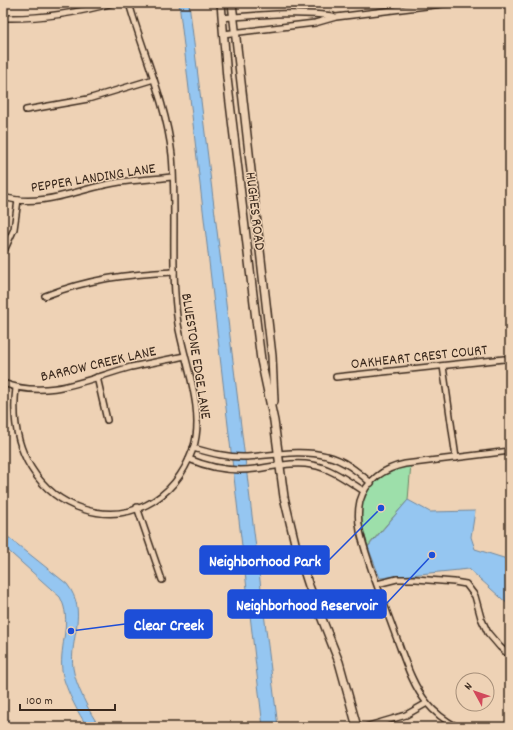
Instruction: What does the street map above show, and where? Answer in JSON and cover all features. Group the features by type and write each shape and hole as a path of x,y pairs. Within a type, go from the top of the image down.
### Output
{"main road":[{"name":"HUGHES ROAD","path":"221,3 227,78 261,360 274,421 284,497 295,543 308,586 339,662 357,727"},
{"name":"HUGHES ROAD","path":"232,3 272,356 274,421"}],"street":[{"path":"3,18 32,18 70,14 113,3"},
{"name":"BLUESTONE EDGE LANE","path":"16,388 13,418 17,446 27,468 41,487 61,501 85,511 115,512 137,507 154,499 168,488 183,471 189,459 196,436 196,411 178,325 174,272 172,154 154,79 129,3"},
{"path":"223,34 315,23 336,17 451,3"},
{"path":"222,18 280,14 315,14 336,17"},
{"path":"26,110 88,99 154,79"},
{"name":"PEPPER LANDING LANE","path":"3,197 18,200 62,197 120,182 172,177"},
{"path":"3,253 14,229 18,200"},
{"path":"44,296 71,286 105,278 129,274 174,272"},
{"name":"BARROW CREEK LANE","path":"3,383 16,388 42,391 132,367 185,356"},
{"name":"OAKHEART CREST COURT","path":"336,377 504,359"},
{"path":"443,366 456,458"},
{"path":"97,377 107,420"},
{"path":"193,448 216,454 239,457 279,455 297,452 314,453 327,456 346,464 367,487"},
{"path":"457,727 438,715 426,703 417,687 376,584 360,530 358,515 367,487 382,473 399,465 510,451"},
{"path":"189,459 213,467 230,470 248,470 298,463 324,468 367,487"},
{"path":"137,507 162,580"},
{"path":"376,584 397,580 416,579 466,584 475,596 481,618 488,633 510,656"},
{"path":"365,727 406,715 426,703"}],"green space":[{"path":"411,463 408,500 368,546 358,515 367,487 387,470"}],"water":[{"path":"179,3 189,3 278,727 263,727"},
{"path":"408,500 430,512 475,511 471,537 475,549 510,560 510,606 469,569 380,578 368,547"},
{"path":"3,533 67,584 73,595 77,605 78,615 72,657 74,674 84,699 100,727 88,727 84,722 65,683 62,670 62,651 66,624 64,606 60,597 3,546"}],"waterway":[{"path":"3,684 8,727"}],"place":[{"name":"Neighborhood Park","path":"381,508"},
{"name":"Neighborhood Reservoir","path":"432,555"},
{"name":"Clear Creek","path":"71,631"}]}
